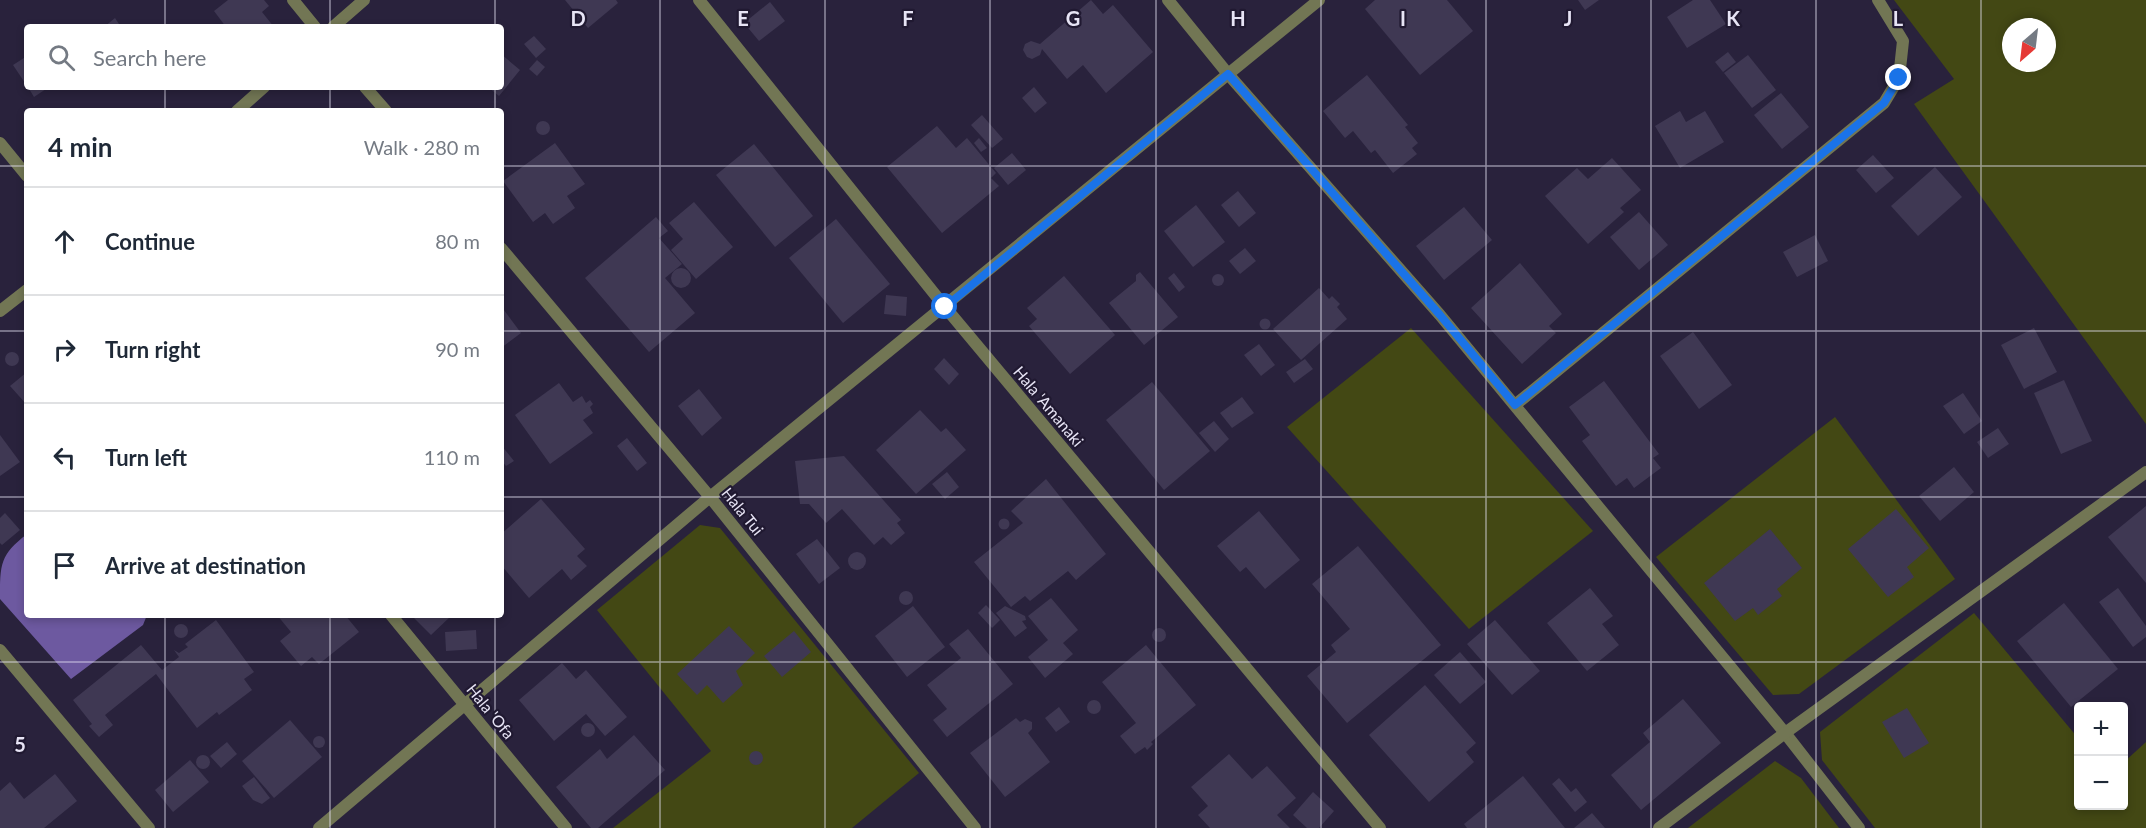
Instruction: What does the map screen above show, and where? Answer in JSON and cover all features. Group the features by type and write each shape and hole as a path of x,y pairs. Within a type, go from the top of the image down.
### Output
{"street":[{"path":"293,0 313,24"},
{"path":"336,24 364,0"},
{"name":"Hala 'Amanaki","path":"699,0 945,307 1380,828"},
{"path":"1168,0 1228,74 1440,315 1785,733 1859,828"},
{"path":"318,828 710,497 1319,0"},
{"path":"1515,405 1884,103 1899,78 1903,41 1878,0"},
{"path":"240,108 261,90"},
{"path":"368,90 383,108"},
{"path":"0,143 24,172"},
{"name":"Hala Tui","path":"504,252 710,497 975,828"},
{"path":"0,311 24,292"},
{"path":"1659,828 1785,733 2146,472"},
{"name":"Hala 'Ofa","path":"393,618 566,828"},
{"path":"0,650 149,828"}],"green space":[{"path":"1894,0 2146,0 2146,424 1914,104 1954,79"},
{"path":"1411,328 1593,531 1469,629 1287,427"},
{"path":"1835,417 1955,579 1799,694 1773,695 1656,557"},
{"path":"700,525 720,528 919,773 852,828 613,828 711,751 597,610"},
{"path":"1974,613 2074,733 2074,810 2128,810 2128,758 2146,742 2146,828 1875,828 1822,760 1820,732"},
{"path":"1775,761 1801,778 1839,828 1688,828"}],"shaded area":[{"path":"24,536 24,618 146,618 143,625 71,679 0,599 3,561"}],"building":[{"path":"228,0 264,0 269,6 262,12 272,24 224,24 214,11"},
{"path":"565,0 616,0 618,3 588,28"},
{"path":"1091,0 1103,14 1113,5 1153,52 1106,93 1083,65 1067,79 1042,49 1040,55 1032,59 1027,57 1023,50 1025,44 1031,41 1040,44"},
{"path":"1375,0 1447,0 1473,31 1420,75 1365,9"},
{"path":"1578,0 1599,0 1585,10"},
{"path":"1693,0 1710,0 1726,24 1687,48 1667,17"},
{"path":"770,2 785,21 759,41 744,23"},
{"path":"115,18 119,24 108,24"},
{"path":"534,36 546,49 536,58 524,44"},
{"path":"1728,52 1736,62 1723,72 1715,62"},
{"path":"1748,55 1776,90 1752,108 1724,73"},
{"path":"504,57 520,70 504,90"},
{"path":"24,58 24,82 13,65"},
{"path":"537,60 545,67 537,76 529,69"},
{"path":"1367,75 1408,125 1405,127 1418,143 1412,148 1417,154 1393,173 1375,150 1371,153 1353,131 1345,138 1323,111"},
{"path":"1034,87 1047,103 1035,113 1022,98"},
{"path":"30,90 44,90 34,97"},
{"path":"492,90 504,90 499,96"},
{"path":"1781,93 1809,127 1782,149 1754,115"},
{"path":"1680,111 1686,122 1705,111 1724,142 1680,168 1655,126"},
{"path":"982,115 1003,139 992,148 971,125"},
{"path":"543,121 548,123 550,128 548,133 543,135 538,133 536,128 538,123"},
{"path":"937,126 956,148 967,138 996,173 991,178 999,186 942,233 887,167"},
{"path":"979,138 987,148 981,152 974,143"},
{"path":"555,143 585,184 567,196 575,208 553,224 545,213 533,222 504,180"},
{"path":"754,144 813,216 775,247 716,175"},
{"path":"1012,153 1026,170 1008,185 994,168"},
{"path":"1873,155 1894,178 1876,193 1856,170"},
{"path":"1612,158 1641,190 1620,208 1624,212 1588,244 1545,196 1577,168 1588,179"},
{"path":"1935,167 1962,197 1918,236 1891,206"},
{"path":"1238,191 1256,213 1239,227 1221,205"},
{"path":"694,202 733,247 696,279 671,250 683,239 669,223"},
{"path":"1196,205 1225,242 1193,267 1164,231"},
{"path":"1464,207 1492,240 1444,280 1416,246"},
{"path":"1639,212 1668,245 1639,270 1610,237"},
{"path":"656,217 668,231 659,238 682,264 665,278 695,313 649,352 585,278"},
{"path":"836,219 890,284 843,323 789,258"},
{"path":"1815,235 1828,261 1797,277 1783,252"},
{"path":"1245,248 1256,261 1240,274 1229,261"},
{"path":"1520,263 1562,314 1549,326 1556,333 1522,364 1471,308"},
{"path":"681,268 688,271 691,278 688,285 681,288 674,285 671,278 674,271"},
{"path":"1140,272 1178,317 1144,345 1109,303 1136,281 1136,275"},
{"path":"1174,273 1185,287 1179,292 1168,278"},
{"path":"1220,274 1224,280 1220,286 1216,286 1212,278"},
{"path":"1064,276 1115,335 1070,374 1029,326 1037,319 1027,308"},
{"path":"1319,288 1329,299 1332,296 1340,304 1337,307 1347,319 1301,360 1273,329"},
{"path":"886,295 907,297 906,316 884,314"},
{"path":"504,310 521,333 504,346"},
{"path":"1265,318 1271,324 1265,330 1259,324"},
{"path":"2034,328 2057,372 2024,389 2001,345"},
{"path":"1693,332 1732,385 1699,409 1660,356"},
{"path":"1259,344 1275,365 1261,376 1244,355"},
{"path":"9,352 15,352 19,359 15,366 9,366 5,362 5,356"},
{"path":"944,358 959,374 949,385 934,369"},
{"path":"1305,359 1313,369 1294,383 1286,372"},
{"path":"24,374 24,402 10,386"},
{"path":"2064,380 2092,441 2061,454 2034,393"},
{"path":"1604,381 1659,454 1653,458 1661,468 1634,488 1627,478 1616,486 1582,441 1590,435 1569,407"},
{"path":"1152,382 1210,451 1164,490 1106,420"},
{"path":"559,383 573,402 582,396 586,403 590,400 593,404 590,407 593,413 583,420 593,433 550,464 515,415"},
{"path":"699,389 722,418 702,436 678,406"},
{"path":"1963,393 1982,421 1964,434 1943,406"},
{"path":"1242,397 1254,413 1232,428 1220,413"},
{"path":"920,410 941,432 946,428 966,450 916,494 876,450"},
{"path":"1214,421 1229,439 1215,452 1199,433"},
{"path":"1998,428 2009,444 1988,458 1977,442"},
{"path":"0,435 20,462 0,476"},
{"path":"627,438 647,463 637,471 617,446"},
{"path":"504,449 514,461 506,466 504,464"},
{"path":"844,456 901,520 897,523 905,533 891,545 883,537 874,545 842,509 826,523 809,504 800,504 795,461"},
{"path":"1954,467 1974,492 1940,521 1919,496"},
{"path":"947,472 959,487 945,499 932,484"},
{"path":"1046,479 1106,554 1076,580 1068,571 1030,601 1025,596 1011,607 974,562 1023,523 1011,511"},
{"path":"541,499 585,549 577,556 587,566 571,580 562,569 529,598 504,569 504,531"},
{"path":"2146,506 2146,583 2108,537"},
{"path":"1896,509 1929,548 1907,567 1914,577 1888,597 1848,549"},
{"path":"1259,511 1300,560 1265,589 1246,567 1240,572 1217,546"},
{"path":"5,513 20,530 2,545 0,543 0,518"},
{"path":"1004,518 1010,524 1004,530 998,524"},
{"path":"1770,529 1802,568 1777,589 1782,596 1758,615 1753,608 1735,621 1704,583"},
{"path":"817,539 840,568 819,584 796,554"},
{"path":"1358,546 1441,645 1347,723 1307,676 1336,652 1331,645 1350,629 1312,584"},
{"path":"857,552 863,555 866,561 863,567 857,570 851,567 848,561 851,555"},
{"path":"1590,588 1613,616 1602,624 1619,645 1587,671 1547,623"},
{"path":"2118,588 2146,626 2146,637 2133,647 2099,602"},
{"path":"903,591 909,591 913,598 909,605 903,605 899,601 899,595"},
{"path":"1051,598 1078,630 1063,643 1073,654 1045,678 1028,657 1048,640 1028,616"},
{"path":"2064,603 2118,669 2077,702 2074,702 2071,707 2017,641"},
{"path":"986,605 1000,620 992,628 978,613"},
{"path":"913,606 945,647 907,677 875,636"},
{"path":"1005,606 1025,616 1026,620 1022,621 1027,628 1015,637 996,613"},
{"path":"279,618 347,618 359,632 319,664 312,657 301,666 280,641 291,632"},
{"path":"414,618 449,618 431,635"},
{"path":"216,620 254,672 244,679 252,690 219,715 217,712 197,728 156,674 105,715 113,725 99,737 89,726 92,724 73,700 141,645 162,670 179,657 174,650 179,653 188,647 185,644"},
{"path":"1495,620 1540,671 1512,695 1467,644"},
{"path":"181,624 186,626 188,631 186,636 181,638 176,636 174,631 176,626"},
{"path":"729,626 755,653 736,671 743,685 723,703 707,685 697,695 677,674"},
{"path":"1156,628 1162,628 1166,635 1162,642 1156,642 1152,638 1152,632"},
{"path":"968,629 1013,684 947,737 933,720 947,709 927,685 961,658 949,644"},
{"path":"476,630 477,649 446,651 445,632"},
{"path":"794,631 811,652 782,677 764,656"},
{"path":"1146,645 1196,705 1151,742 1153,744 1147,750 1145,747 1135,754 1120,736 1136,723 1102,682"},
{"path":"1460,652 1486,682 1460,704 1434,675"},
{"path":"562,663 576,679 586,670 627,717 605,736 586,714 554,741 519,700"},
{"path":"1425,685 1476,743 1466,752 1474,762 1429,802 1369,735"},
{"path":"1683,699 1721,743 1641,810 1611,775 1650,742 1643,733"},
{"path":"1094,700 1099,702 1101,707 1099,712 1094,714 1089,712 1087,707 1089,702"},
{"path":"1059,707 1070,722 1056,732 1045,718"},
{"path":"1907,708 1929,743 1904,758 1882,722"},
{"path":"1016,718 1020,722 1025,719 1032,722 1032,729 1028,733 1050,762 1005,797 970,753"},
{"path":"290,720 322,757 274,798 242,761"},
{"path":"585,723 591,723 595,730 591,737 585,737 581,733 581,727"},
{"path":"634,735 665,770 598,828 591,828 556,787 600,749 607,759"},
{"path":"321,736 325,742 321,748 317,748 313,740"},
{"path":"227,742 237,754 221,768 210,756"},
{"path":"753,751 759,751 763,758 759,765 753,765 749,761 749,755"},
{"path":"1229,754 1252,779 1267,766 1296,798 1277,815 1290,828 1210,828 1198,815 1208,806 1191,787"},
{"path":"200,755 206,755 210,762 206,769 200,769 196,765 196,759"},
{"path":"190,760 209,782 173,812 155,790"},
{"path":"55,774 77,801 44,828 0,828 0,791 10,782 24,799"},
{"path":"1523,776 1565,828 1467,828 1464,824"},
{"path":"254,777 270,798 262,804 253,800 242,786"},
{"path":"1559,778 1571,792 1576,788 1587,802 1575,812 1552,784"},
{"path":"1313,792 1334,811 1319,828 1307,828 1293,815"},
{"path":"1592,813 1605,828 1574,828"}],"route":[{"path":"945,307 1228,74 1440,315 1515,405 1884,103 1899,78"}]}
